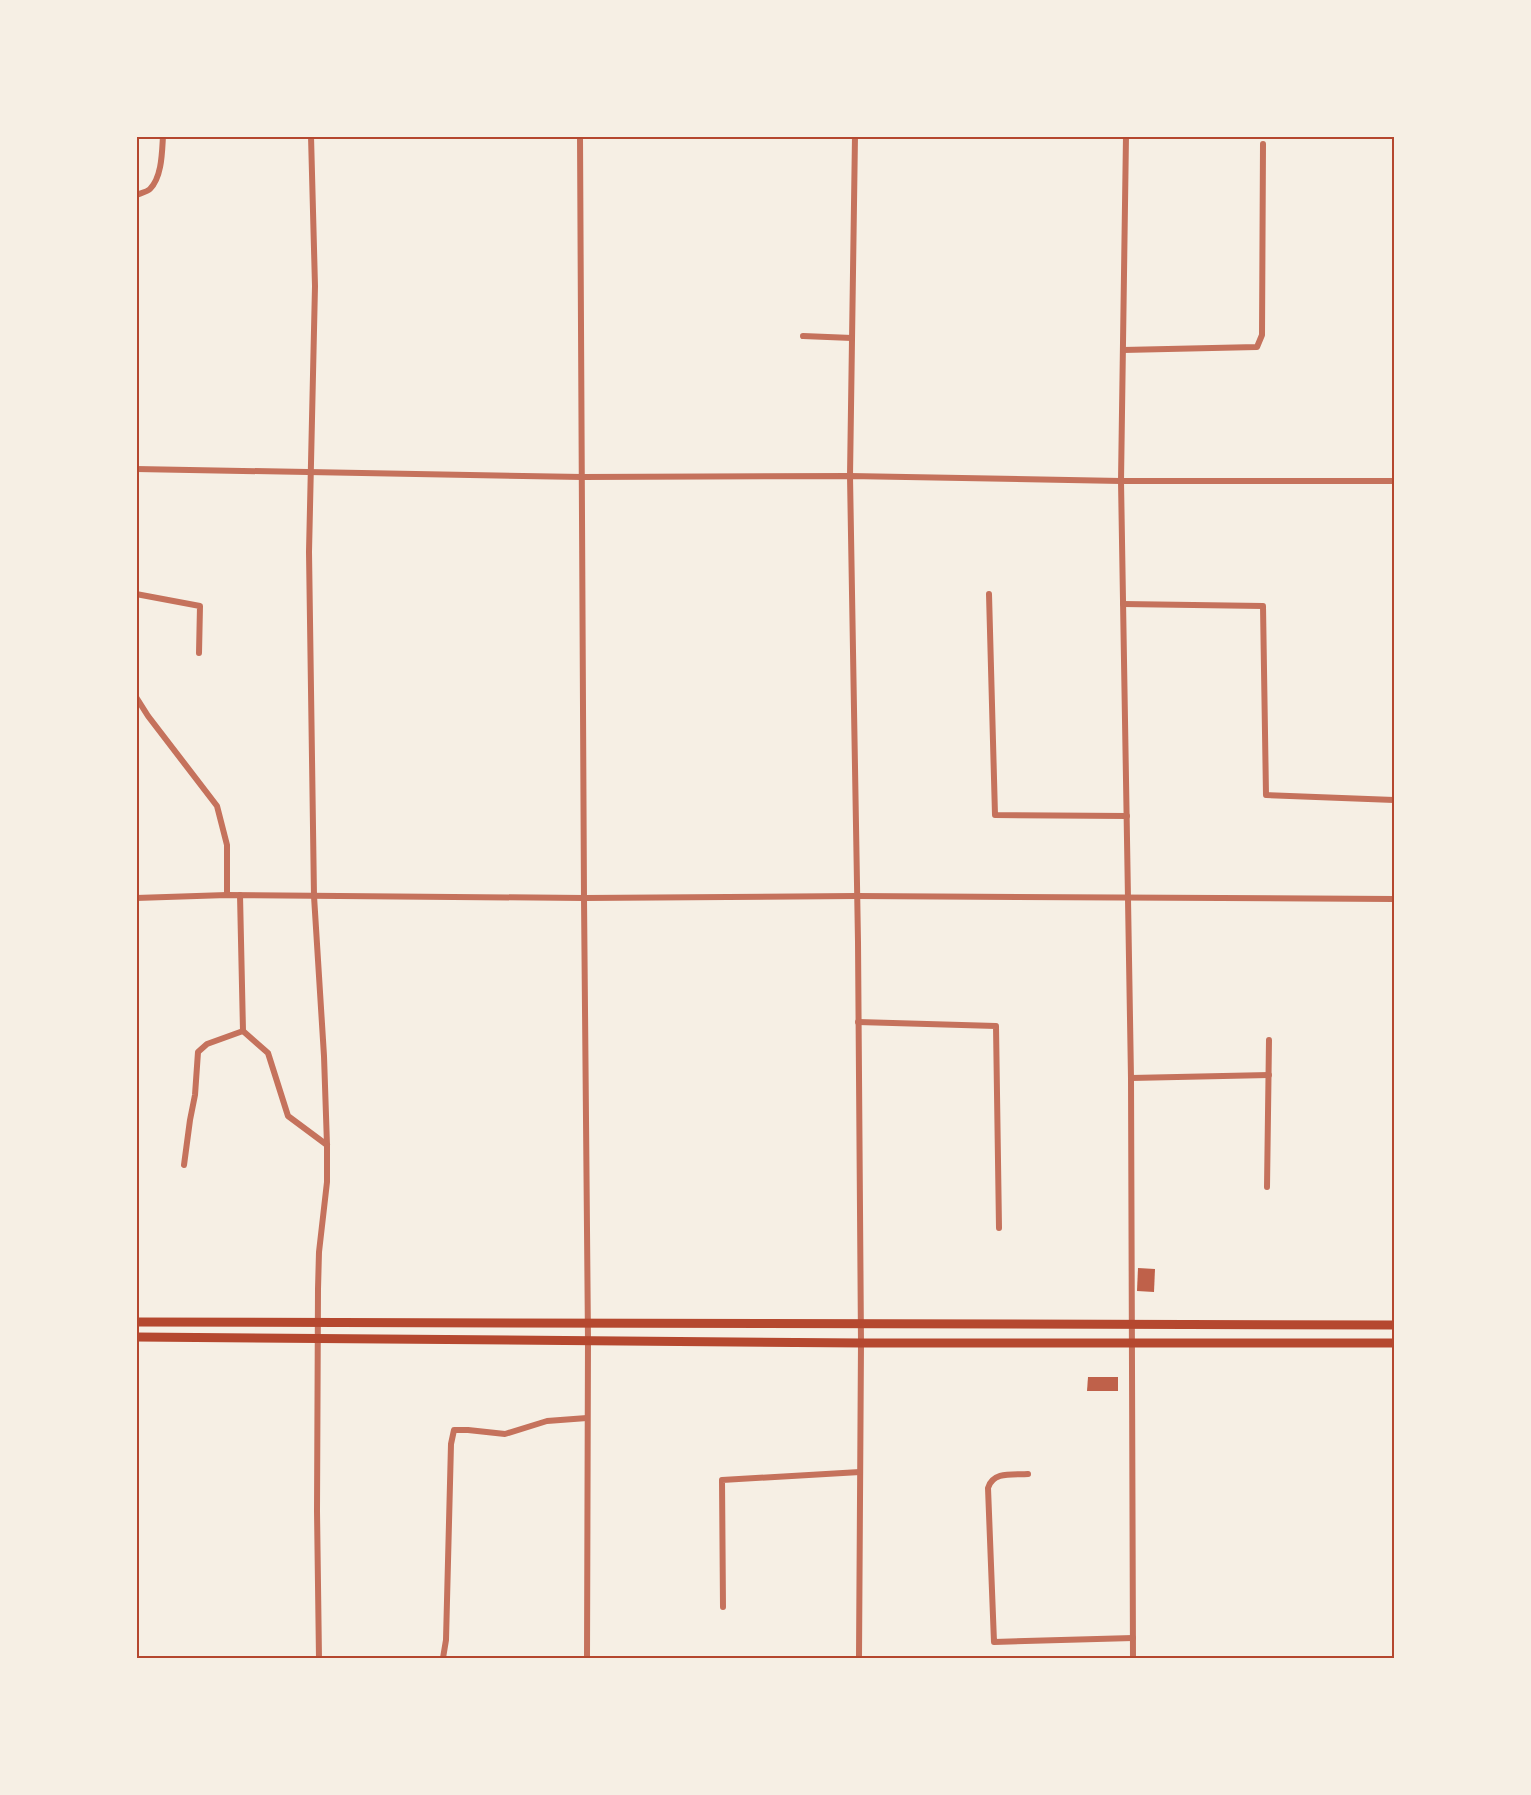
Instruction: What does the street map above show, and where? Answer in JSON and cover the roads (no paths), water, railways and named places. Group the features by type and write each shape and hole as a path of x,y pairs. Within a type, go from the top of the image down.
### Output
{"main road":[{"path":"136,1322 1395,1325"},
{"path":"136,1337 861,1343 1395,1343"}],"street":[{"path":"136,195 149,190 156,179 162,157 163,136"},
{"path":"311,136 315,286 309,552 314,896 327,1144 327,1182 319,1252 317,1511 319,1659"},
{"path":"580,136 588,1323 587,1659"},
{"path":"855,136 850,476 861,1325 859,1659"},
{"path":"1126,136 1121,480 1131,1078 1133,1659"},
{"path":"1123,350 1257,347 1262,335 1263,144"},
{"path":"803,336 852,338"},
{"path":"136,469 582,477 850,476 1395,481"},
{"path":"136,594 200,606 199,653"},
{"path":"989,594 995,815 1127,816"},
{"path":"1123,604 1263,606 1266,795 1395,800"},
{"path":"136,697 217,806 226,845 227,895"},
{"path":"240,895 243,1031 268,1053 288,1116 327,1144"},
{"path":"136,898 240,895 584,898 856,896 1395,899"},
{"path":"858,1022 996,1026 999,1228"},
{"path":"184,1165 195,1095 198,1053 207,1044 243,1031"},
{"path":"1267,1186 1269,1040"},
{"path":"1131,1078 1269,1075"},
{"path":"443,1659 446,1640 451,1444 454,1430 505,1434 547,1421 586,1418"},
{"path":"723,1607 723,1480 860,1472"},
{"path":"1028,1474 995,1477 990,1481 988,1488 994,1642 1133,1638"}]}
